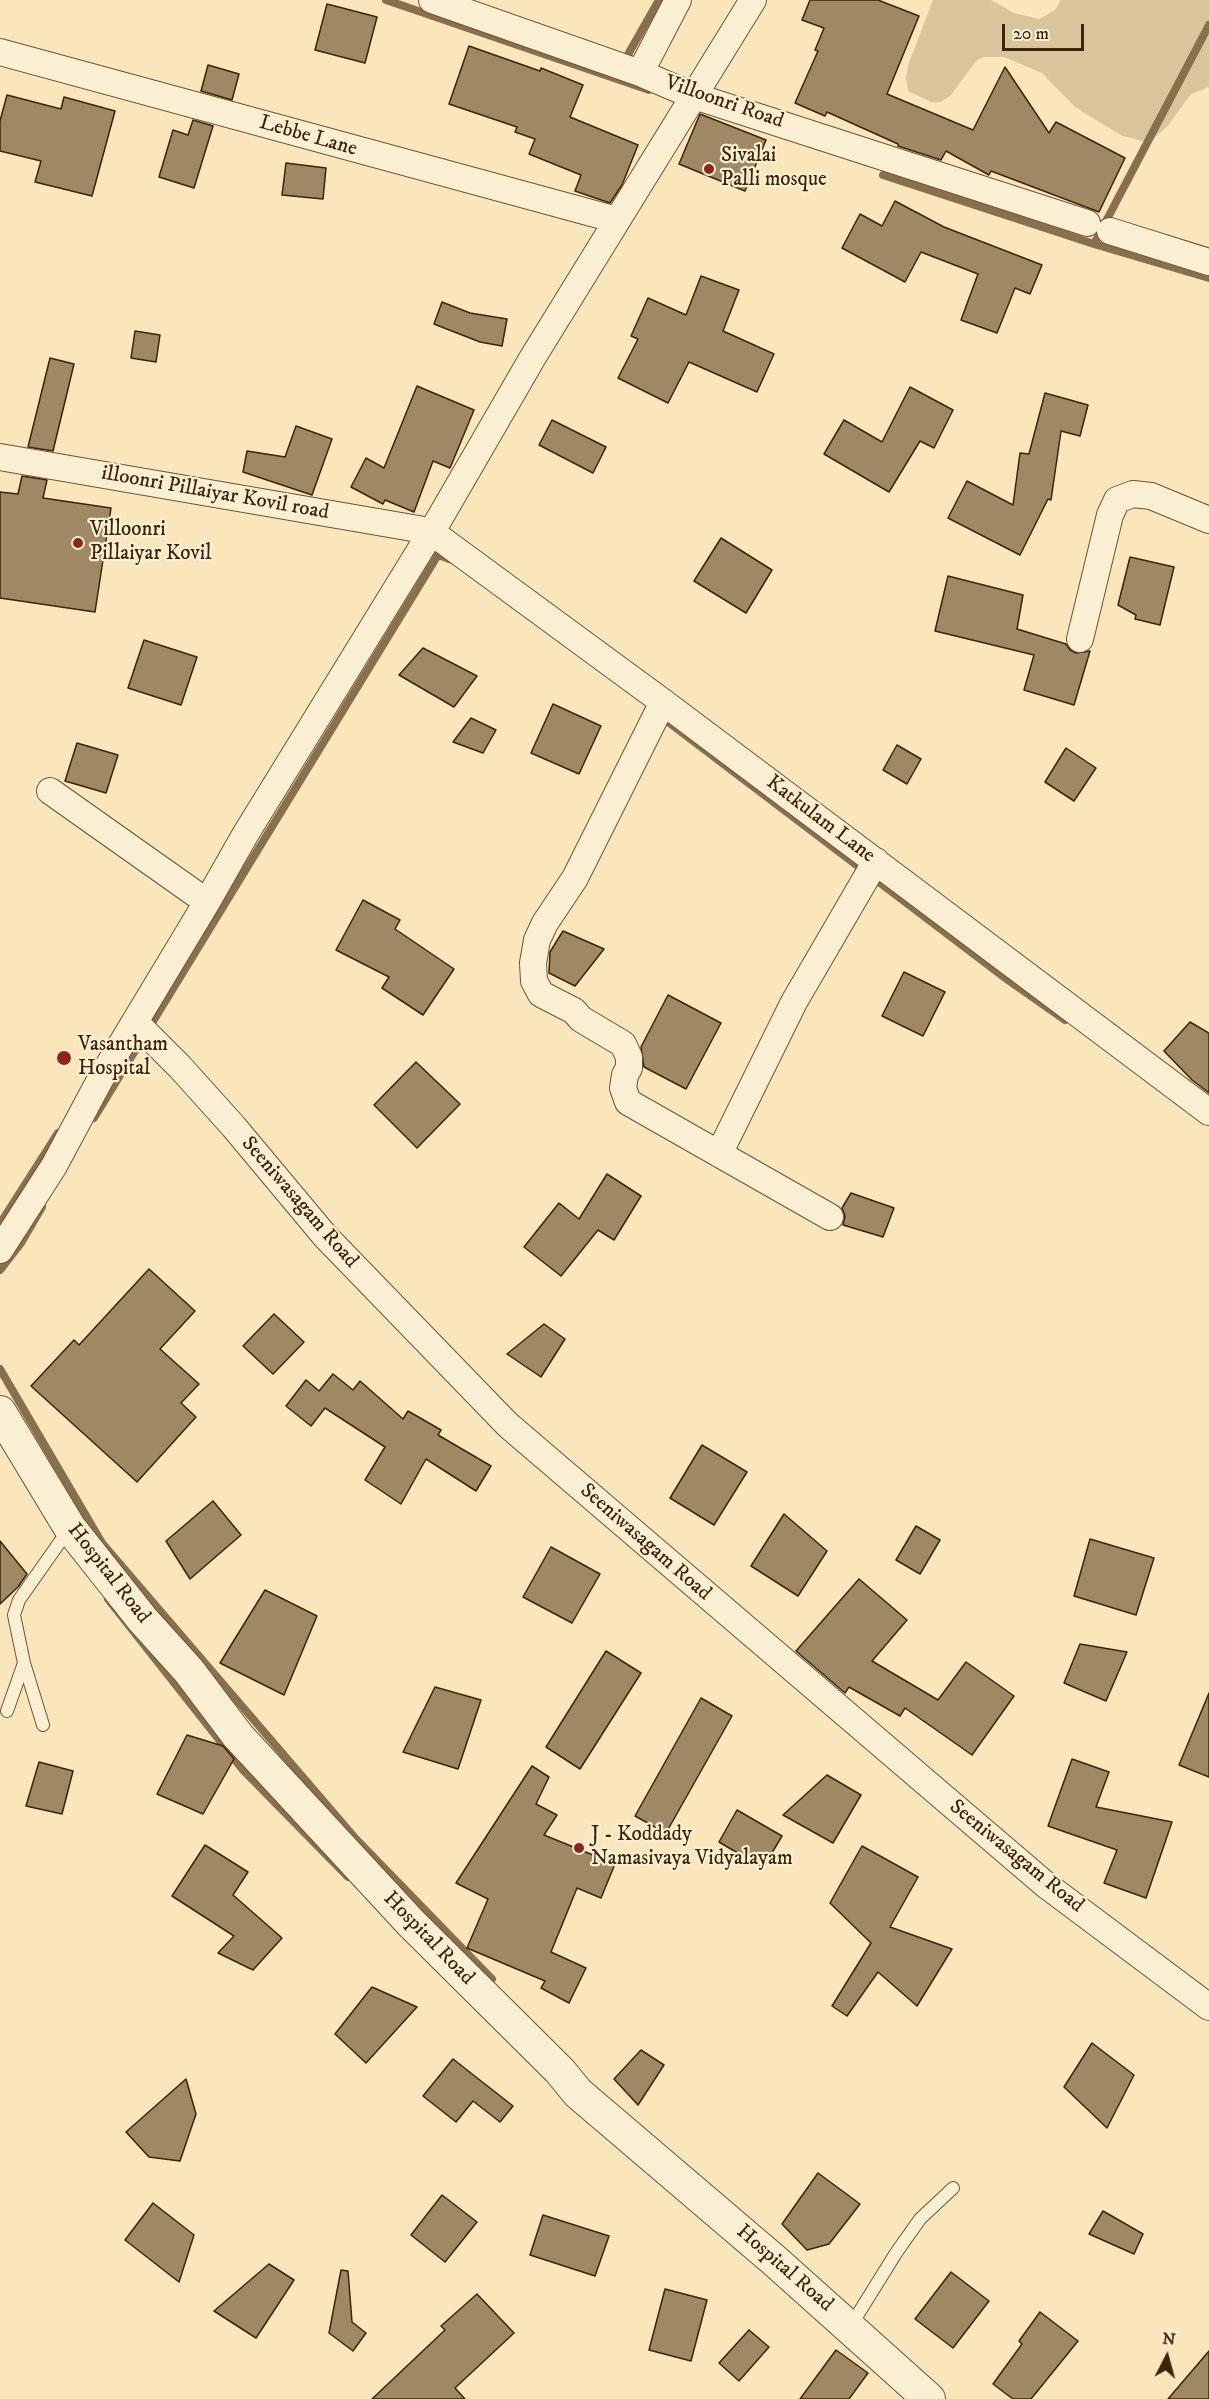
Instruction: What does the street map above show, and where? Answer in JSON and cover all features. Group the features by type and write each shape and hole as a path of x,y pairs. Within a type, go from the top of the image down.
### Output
{"street":[{"name":"Villoonri Road","path":"432,0 640,73 694,96 1209,262"},
{"path":"640,73 678,0"},
{"path":"0,1250 54,1166 78,1125 90,1097 245,836 438,521 538,348 753,0"},
{"name":"Lebbe Lane","path":"0,52 617,220"},
{"name":"illoonri Pillaiyar Kovil road","path":"0,457 430,531"},
{"path":"1080,639 1110,515 1117,500 1133,494 1151,496 1209,520"},
{"name":"Katkulam Lane","path":"430,531 663,702 1209,1112"},
{"path":"663,702 575,878 545,923 537,940 533,963 534,981 541,994 574,1011 581,1018 623,1044 629,1057 629,1068 625,1075 623,1088 628,1102 830,1216"},
{"path":"50,791 207,902"},
{"path":"719,1154 794,1002 876,861"},
{"name":"Seeniwasagam Road","path":"135,1022 180,1067 234,1127 325,1236 508,1425 1046,1885 1209,2007"},
{"name":"Hospital Road","path":"0,1412 70,1528 143,1620 189,1671 238,1736 411,1923 560,2072 578,2093 850,2327 929,2399"}],"lane":[{"path":"43,1725 24,1663 14,1615 20,1600 70,1528"},
{"path":"7,1711 24,1663"},
{"path":"850,2327 920,2219 953,2188"}],"shaded area":[{"path":"933,0 991,0 1014,13 1039,19 1055,10 1061,0 1209,0 1209,87 1191,94 1167,127 1155,137 1143,141 1123,136 1107,127 1074,106 1042,73 1004,57 983,57 976,61 951,95 941,102 931,102 908,91 906,77 909,63"}],"building":[{"path":"810,0 878,0 919,16 887,94 973,130 1005,67 1049,133 1056,122 1125,158 1099,212 991,171 989,175 946,151 941,160 898,146 898,144 827,112 825,116 795,103 818,51 815,50 824,28 802,20"},
{"path":"327,4 377,17 365,63 315,50"},
{"path":"469,46 540,71 541,68 583,85 570,117 638,145 622,185 610,203 575,191 581,175 529,154 535,139 515,132 517,127 449,104"},
{"path":"208,65 239,74 232,100 201,91"},
{"path":"7,95 61,109 64,97 115,111 92,196 35,182 41,161 0,151 0,121"},
{"path":"700,114 766,140 745,191 679,164"},
{"path":"193,120 213,126 194,188 159,177 173,130 188,135"},
{"path":"286,163 326,168 323,199 282,195"},
{"path":"895,201 944,227 1042,265 1030,294 1015,288 997,333 961,320 978,274 921,252 905,282 842,248 860,214 882,226"},
{"path":"701,276 739,290 723,331 774,354 757,392 689,362 668,403 618,378 638,339 631,336 648,298 686,315"},
{"path":"442,302 470,313 507,319 502,346 480,342 434,324"},
{"path":"135,331 160,335 156,362 131,358"},
{"path":"50,358 74,364 53,451 28,447"},
{"path":"417,386 474,410 450,468 433,461 414,512 385,500 383,504 351,487 366,458 384,468"},
{"path":"910,387 953,410 934,448 920,441 889,492 824,454 844,420 882,442"},
{"path":"1045,393 1088,405 1080,436 1061,431 1051,500 1048,499 1020,555 948,518 967,481 1013,505 1020,453 1029,454"},
{"path":"552,420 606,447 593,473 539,445"},
{"path":"296,426 332,439 312,495 243,472 247,451 285,457"},
{"path":"22,476 47,480 43,498 111,508 95,612 0,598 0,492 18,494"},
{"path":"721,538 772,570 746,613 694,581"},
{"path":"1130,557 1174,567 1160,625 1135,619 1136,615 1118,605"},
{"path":"948,576 1023,595 1017,629 1066,644 1076,653 1090,651 1074,705 1024,690 1034,655 935,631"},
{"path":"144,640 197,657 181,705 128,688"},
{"path":"423,648 477,676 454,707 399,675"},
{"path":"553,704 601,726 579,774 531,753"},
{"path":"471,718 496,730 483,753 453,742"},
{"path":"77,743 118,755 106,793 65,781"},
{"path":"897,745 921,759 907,784 883,770"},
{"path":"1066,748 1096,768 1074,801 1045,782"},
{"path":"363,900 400,920 395,929 454,969 423,1015 382,988 389,977 336,950"},
{"path":"563,931 604,949 575,986 549,973 550,952"},
{"path":"904,972 945,992 923,1036 882,1016"},
{"path":"668,995 721,1023 686,1089 644,1067 641,1047"},
{"path":"1190,1022 1209,1033 1209,1093 1192,1080 1164,1051"},
{"path":"416,1062 460,1104 417,1148 374,1105"},
{"path":"607,1174 641,1196 614,1240 598,1230 561,1276 524,1247 559,1203 579,1219"},
{"path":"851,1193 894,1208 883,1237 843,1225 845,1216 842,1208"},
{"path":"149,1269 195,1311 160,1349 199,1384 181,1403 196,1417 137,1482 31,1386 74,1340 79,1345"},
{"path":"274,1314 304,1342 273,1374 243,1346"},
{"path":"544,1324 565,1339 541,1377 507,1354"},
{"path":"333,1374 353,1390 360,1381 403,1419 408,1411 441,1430 438,1435 491,1466 476,1491 426,1459 401,1504 365,1480 385,1447 325,1408 311,1426 286,1406 306,1380 319,1391"},
{"path":"702,1445 747,1472 714,1525 670,1498"},
{"path":"213,1501 241,1535 190,1579 166,1541"},
{"path":"784,1514 827,1551 798,1596 751,1566"},
{"path":"916,1526 940,1540 920,1574 896,1560"},
{"path":"1090,1539 1154,1558 1136,1615 1074,1596"},
{"path":"0,1541 27,1574 18,1587 0,1604"},
{"path":"551,1547 600,1574 572,1623 523,1597"},
{"path":"859,1579 907,1620 872,1661 938,1700 966,1662 1014,1696 972,1755 905,1708 900,1716 849,1687 845,1693 796,1651"},
{"path":"265,1590 317,1616 284,1695 220,1663"},
{"path":"1080,1644 1127,1652 1106,1701 1064,1683"},
{"path":"606,1651 641,1673 580,1769 546,1747"},
{"path":"435,1687 481,1700 458,1769 403,1752"},
{"path":"1209,1693 1209,1777 1179,1765"},
{"path":"701,1698 732,1716 666,1833 635,1816"},
{"path":"187,1735 223,1746 234,1759 203,1814 157,1794"},
{"path":"1072,1759 1109,1772 1096,1807 1172,1822 1146,1898 1104,1883 1117,1850 1048,1826"},
{"path":"39,1762 73,1771 62,1814 26,1806"},
{"path":"532,1766 549,1777 536,1804 557,1815 544,1835 615,1864 601,1898 577,1888 551,1952 586,1968 569,2003 541,1988 545,1981 467,1948 488,1899 456,1883"},
{"path":"827,1775 861,1795 833,1843 783,1815"},
{"path":"737,1810 782,1836 763,1868 719,1842"},
{"path":"205,1845 248,1872 233,1895 282,1938 253,1970 218,1953 234,1936 172,1896"},
{"path":"862,1846 918,1877 890,1927 952,1949 917,2006 878,1972 847,2016 832,2006 871,1943 830,1903"},
{"path":"372,1987 417,2007 366,2063 335,2034"},
{"path":"1092,2043 1134,2075 1107,2128 1064,2087"},
{"path":"641,2050 664,2065 638,2105 614,2079"},
{"path":"453,2059 513,2106 500,2122 473,2101 456,2122 423,2096"},
{"path":"186,2079 196,2114 180,2161 149,2157 126,2132"},
{"path":"818,2173 860,2204 829,2244 807,2250 782,2224"},
{"path":"442,2195 477,2222 445,2262 411,2235"},
{"path":"153,2203 194,2235 179,2282 125,2240"},
{"path":"1103,2211 1143,2234 1134,2254 1089,2234"},
{"path":"543,2215 609,2236 595,2276 530,2255"},
{"path":"269,2264 294,2280 256,2338 214,2311"},
{"path":"341,2270 348,2271 352,2322 366,2333 353,2351 329,2333"},
{"path":"951,2272 989,2301 953,2348 915,2319"},
{"path":"665,2289 707,2300 691,2361 649,2350"},
{"path":"477,2294 514,2333 455,2388 465,2399 372,2399 445,2330 441,2326"},
{"path":"1040,2312 1078,2341 1031,2399 1013,2399 993,2384 1022,2344 1019,2341"},
{"path":"749,2330 769,2347 739,2381 719,2363"},
{"path":"836,2350 868,2373 849,2399 800,2399"},
{"path":"1209,2351 1209,2399 1168,2399"}],"waterway":[{"path":"386,0 649,90"},
{"path":"626,58 659,0"},
{"path":"1094,244 1209,25"},
{"path":"883,175 1094,244 1209,278"},
{"path":"94,1118 438,555 452,560"},
{"path":"663,718 1008,980 1065,1020"},
{"path":"0,1224 58,1133"},
{"path":"0,1270 21,1243 42,1207"},
{"path":"0,1369 102,1543 356,1839 492,1979"},
{"path":"108,1599 243,1770 348,1877"}],"place":[{"name":"Sivalai Palli mosque","path":"709,169"},
{"name":"Villoonri Pillaiyar Kovil","path":"78,543"},
{"name":"Vasantham Hospital","path":"64,1058"},
{"name":"J - Koddady Namasivaya Vidyalayam","path":"579,1848"}]}
